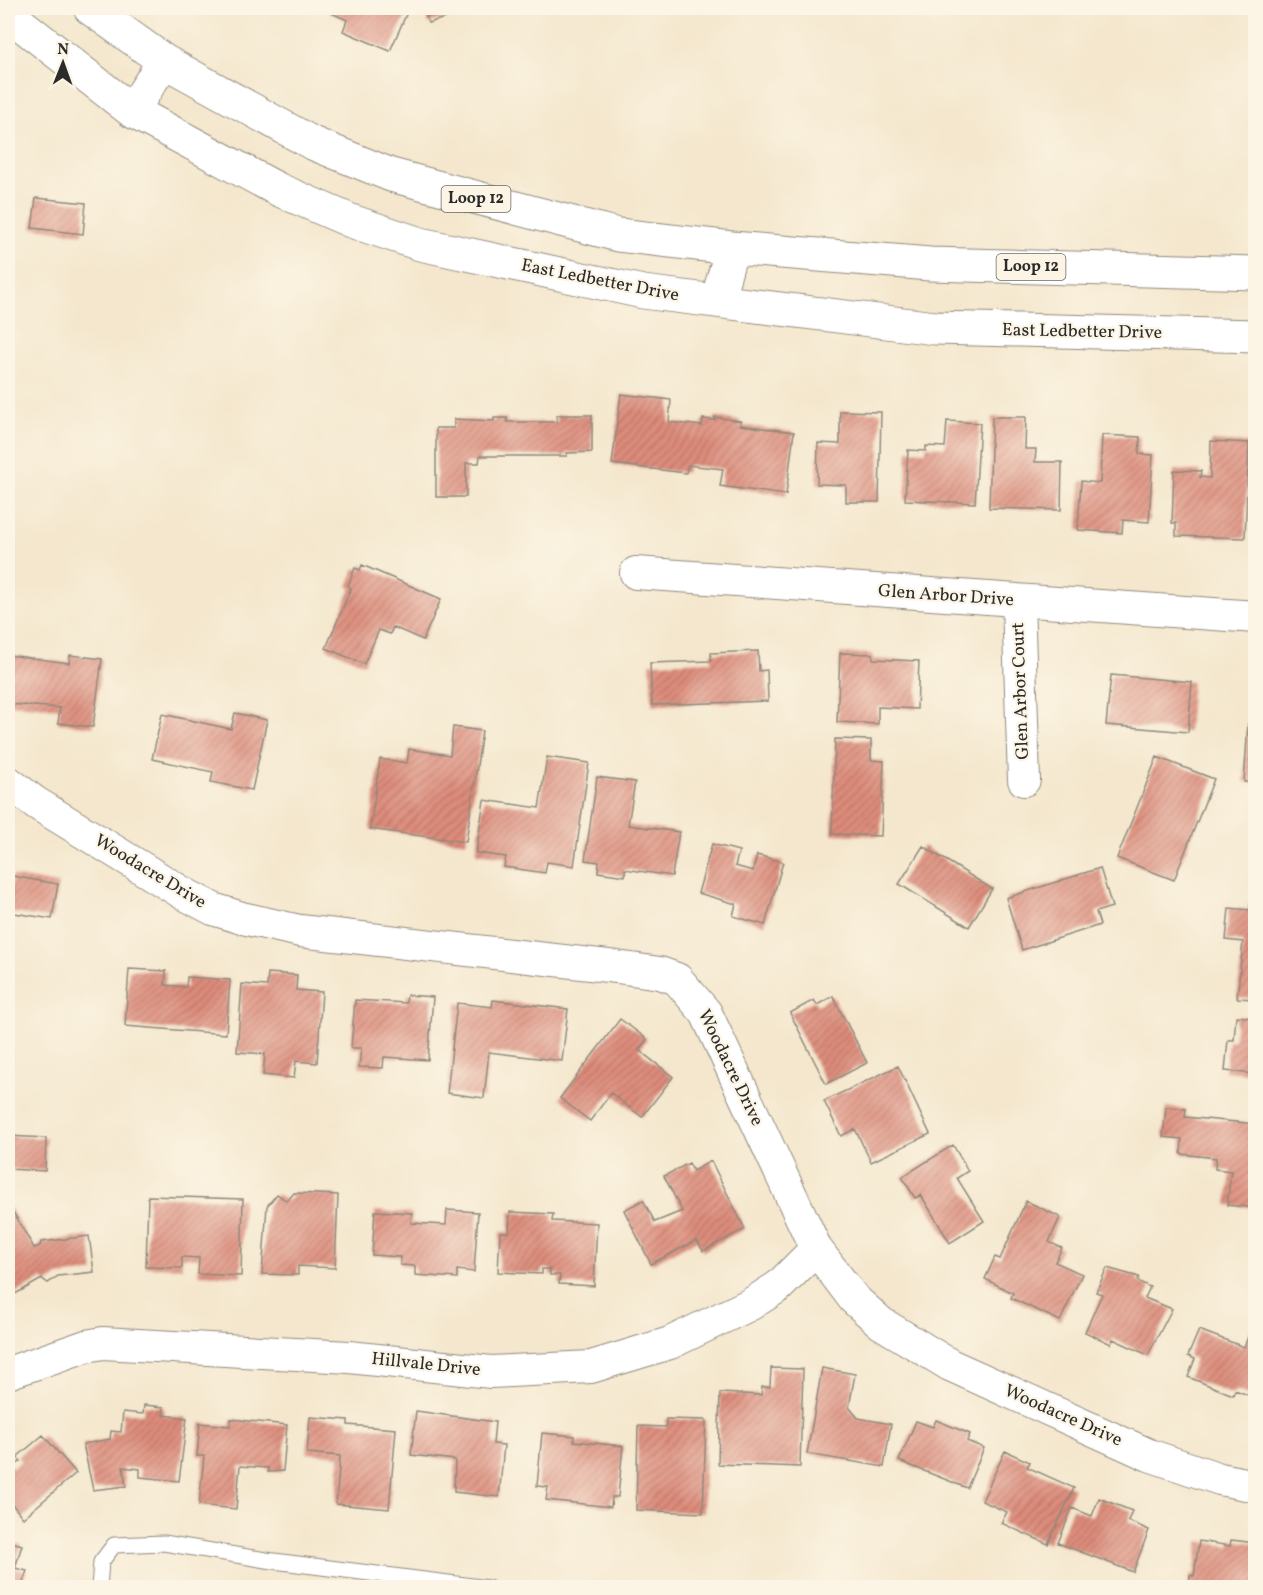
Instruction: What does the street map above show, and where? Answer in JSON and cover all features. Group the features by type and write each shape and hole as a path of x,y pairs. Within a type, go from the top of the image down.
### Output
{"main road":[{"name":"Loop 12","path":"90,8 164,61 312,143 391,175 618,235 732,248 930,264 1256,273"},
{"name":"East Ledbetter Drive","path":"8,14 132,111 277,189 351,220 420,244 614,287 935,328 1256,336"},
{"path":"132,111 164,61"},
{"path":"717,301 732,248"}],"street":[{"name":"Glen Arbor Drive","path":"636,573 1256,617"},
{"name":"Glen Arbor Court","path":"1018,601 1024,780"},
{"name":"Woodacre Drive","path":"8,782 36,803 181,892 213,909 242,918 300,931 617,967 660,973 677,979 706,1013 816,1249 854,1299 881,1323 950,1365 1149,1455 1220,1479 1256,1486"},
{"name":"Hillvale Drive","path":"8,1373 75,1349 103,1343 349,1357 491,1372 591,1367 670,1343 751,1304 779,1286 816,1249"}],"lane":[{"path":"99,1587 101,1562 114,1545 164,1543 266,1560 488,1587"}],"building":[{"path":"331,8 409,8 390,51 343,31 347,20 329,12"},
{"path":"424,8 479,8 428,23"},
{"path":"36,198 86,203 83,234 32,228"},
{"path":"621,394 671,400 669,422 702,426 703,419 715,420 715,417 741,421 740,425 794,432 786,495 720,486 723,469 688,465 686,473 612,464"},
{"path":"840,411 881,412 879,502 846,502 846,485 817,484 818,443 840,444"},
{"path":"557,415 592,415 592,452 567,453 567,456 480,456 479,463 466,463 466,497 436,497 436,428 454,428 454,419 494,421 494,418 507,418 507,422 557,422"},
{"path":"992,417 1026,417 1025,449 1036,449 1035,462 1062,462 1061,510 989,508"},
{"path":"947,421 980,423 975,503 905,500 908,450 926,451 926,446 945,447"},
{"path":"1102,435 1140,437 1139,454 1153,455 1149,522 1123,520 1122,533 1078,530 1081,481 1100,483"},
{"path":"1211,441 1249,443 1245,538 1176,536 1176,523 1172,523 1174,470 1201,471 1200,477 1210,478"},
{"path":"362,565 441,599 423,640 393,627 390,634 379,630 364,664 326,648 351,588 348,586 355,568 360,570"},
{"path":"758,651 759,671 767,670 768,701 652,705 650,663 711,661 711,653"},
{"path":"840,653 873,654 873,659 919,661 917,709 878,707 878,724 837,722"},
{"path":"8,655 69,663 70,655 102,659 93,727 58,723 60,708 8,704"},
{"path":"1111,675 1192,682 1188,732 1106,725"},
{"path":"235,713 267,720 252,790 211,782 213,772 152,759 162,714 231,729"},
{"path":"1254,715 1256,715 1256,783 1244,782 1248,724 1253,724"},
{"path":"453,727 482,731 466,842 370,829 380,759 407,763 409,749 450,755"},
{"path":"835,739 871,740 871,760 884,761 881,836 832,834"},
{"path":"547,757 589,763 574,866 547,862 545,873 504,867 506,857 476,853 484,800 539,808"},
{"path":"1157,757 1214,779 1174,880 1117,858"},
{"path":"597,777 635,782 628,825 679,832 672,876 625,869 625,876 598,872 599,862 585,860"},
{"path":"712,844 739,851 735,866 753,871 757,855 783,862 765,925 733,916 736,904 698,893"},
{"path":"923,846 992,889 969,927 899,884"},
{"path":"1100,868 1112,907 1096,912 1100,925 1022,950 1006,898"},
{"path":"12,876 58,884 52,919 8,912"},
{"path":"1250,904 1256,904 1256,999 1237,998 1243,942 1226,940 1229,908 1250,910"},
{"path":"129,969 166,971 165,985 186,987 187,977 230,980 226,1034 125,1026"},
{"path":"268,973 297,975 296,990 322,992 317,1063 296,1061 294,1078 263,1075 265,1054 237,1052 242,984 267,986"},
{"path":"407,995 433,997 428,1060 384,1057 383,1068 359,1067 361,1048 351,1048 355,1000 406,1003"},
{"path":"833,996 867,1063 826,1084 790,1013 814,1000 817,1005"},
{"path":"493,1000 568,1009 562,1061 489,1052 484,1098 447,1093 457,1003 492,1007"},
{"path":"1236,1016 1256,1018 1256,1074 1225,1071 1228,1040 1234,1040"},
{"path":"620,1019 647,1039 639,1050 673,1077 642,1117 611,1093 590,1121 560,1098"},
{"path":"8,1028 11,1028 12,1067 8,1067"},
{"path":"898,1066 930,1134 871,1162 855,1129 841,1136 824,1101"},
{"path":"1166,1107 1186,1109 1185,1117 1256,1124 1256,1208 1227,1205 1231,1171 1215,1169 1216,1158 1181,1154 1182,1139 1163,1137"},
{"path":"8,1136 46,1138 45,1171 8,1169"},
{"path":"953,1145 968,1171 957,1178 984,1221 950,1243 921,1195 915,1198 902,1177"},
{"path":"711,1161 745,1229 703,1251 697,1240 651,1264 624,1210 643,1200 655,1222 682,1211 664,1176 689,1163 693,1171"},
{"path":"294,1193 338,1195 335,1268 298,1266 298,1275 262,1274 267,1206 277,1194 287,1201"},
{"path":"148,1196 243,1199 241,1276 198,1274 199,1258 182,1257 182,1268 146,1267"},
{"path":"1026,1201 1060,1217 1049,1242 1062,1248 1055,1262 1082,1274 1060,1321 1011,1298 1013,1293 985,1279 995,1257 1000,1259"},
{"path":"9,1205 34,1248 40,1246 41,1242 89,1236 94,1272 58,1276 48,1283 42,1279 8,1298"},
{"path":"447,1210 478,1212 474,1272 457,1270 457,1278 415,1275 415,1266 400,1265 400,1257 372,1255 375,1211 412,1213 411,1223 446,1225"},
{"path":"510,1212 553,1214 552,1221 597,1223 594,1286 559,1284 560,1275 550,1275 550,1269 542,1269 542,1274 498,1272 500,1232 509,1232"},
{"path":"1107,1268 1139,1277 1137,1281 1150,1287 1145,1298 1172,1309 1148,1355 1113,1339 1111,1344 1085,1332 1102,1294 1096,1292"},
{"path":"1256,1317 1256,1398 1235,1390 1233,1395 1188,1377 1195,1359 1188,1356 1199,1330 1244,1347"},
{"path":"771,1368 803,1369 800,1467 718,1464 720,1393 761,1395 762,1387 770,1387"},
{"path":"822,1368 855,1374 849,1407 858,1418 891,1424 884,1467 807,1454"},
{"path":"144,1405 164,1407 163,1415 187,1418 179,1481 140,1477 140,1469 123,1467 126,1486 93,1490 83,1444 110,1439 111,1431 121,1432 123,1412 143,1414"},
{"path":"416,1411 495,1422 493,1444 504,1445 499,1497 454,1492 455,1460 411,1455"},
{"path":"310,1417 348,1420 348,1425 396,1429 389,1509 336,1504 340,1456 307,1453"},
{"path":"231,1419 287,1425 283,1471 268,1472 268,1468 240,1466 236,1509 199,1505 204,1456 197,1456 200,1423 230,1426"},
{"path":"666,1419 706,1420 703,1513 636,1510 638,1426 666,1427"},
{"path":"936,1420 970,1434 967,1441 984,1448 967,1488 899,1461 916,1421 933,1427"},
{"path":"542,1433 574,1436 574,1441 623,1446 618,1497 612,1497 611,1507 546,1500 548,1487 537,1486"},
{"path":"43,1435 76,1473 23,1518 8,1499 8,1462 12,1468 21,1461 17,1457"},
{"path":"1005,1451 1030,1462 1027,1467 1074,1488 1048,1544 1001,1523 1007,1512 982,1501"},
{"path":"1099,1498 1132,1511 1128,1521 1149,1530 1133,1572 1058,1543 1072,1508 1092,1516"},
{"path":"1231,1540 1256,1543 1256,1588 1193,1588 1194,1585 1189,1584 1190,1575 1194,1576 1199,1541 1230,1546"},
{"path":"8,1541 22,1545 15,1568 27,1571 21,1588 8,1588"}]}
